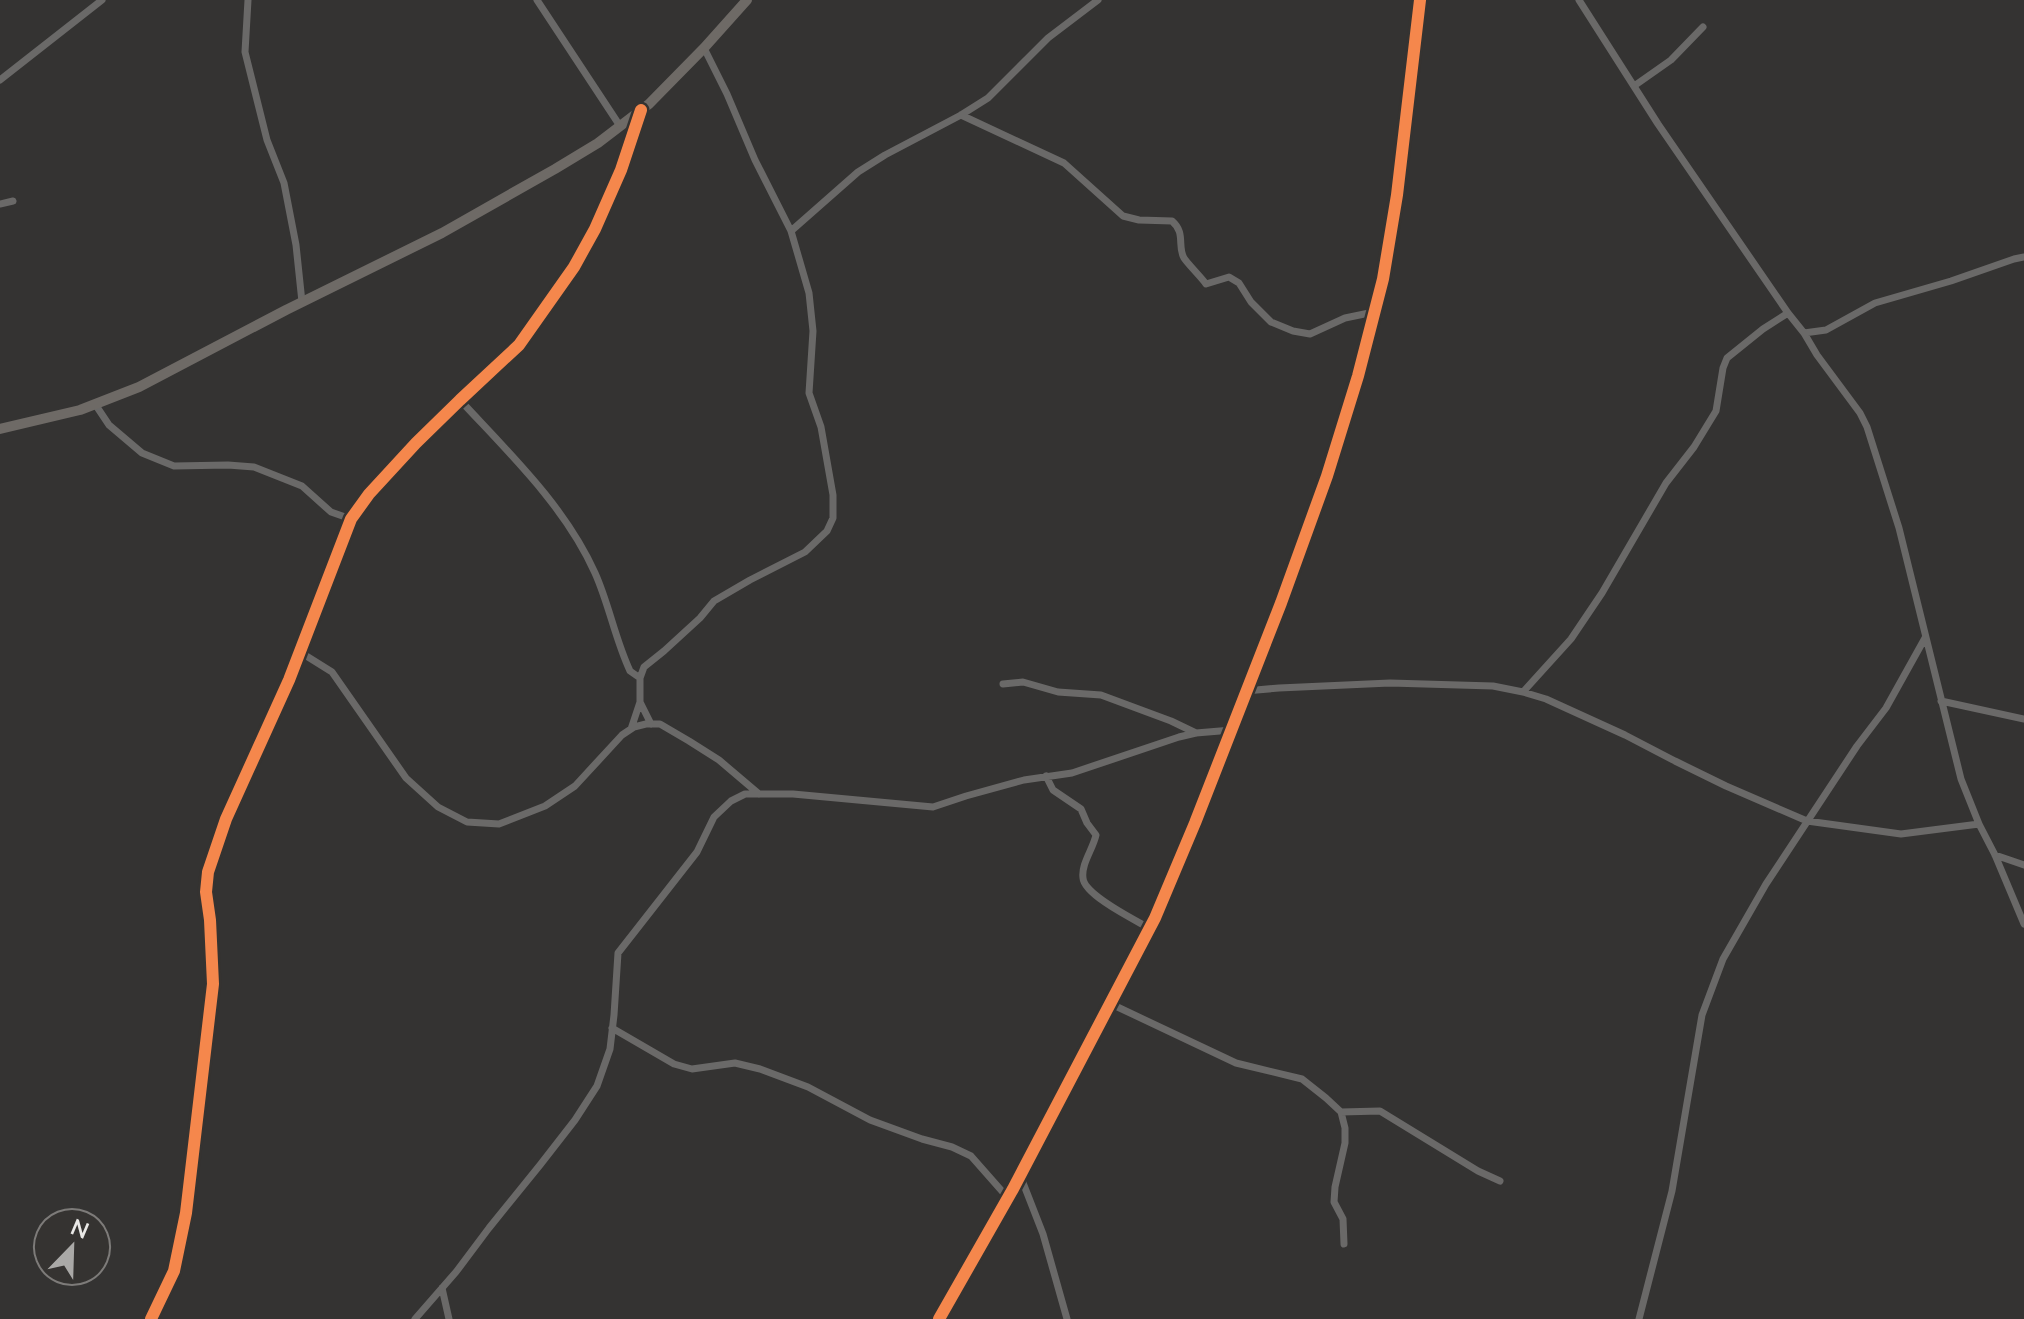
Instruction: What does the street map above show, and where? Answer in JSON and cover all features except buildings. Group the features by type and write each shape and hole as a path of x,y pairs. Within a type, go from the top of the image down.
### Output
{"street":[{"path":"0,80 102,0"},
{"path":"248,0 245,52 267,140 284,183 296,245 302,302"},
{"path":"537,0 620,126"},
{"path":"1,427 80,410 139,387 442,233 598,143 641,110 747,0"},
{"path":"791,231 858,172 988,98 1048,38 1098,0"},
{"path":"939,1319 1008,1198 1149,928 1189,837 1281,603 1327,476 1358,376 1383,279 1397,195 1420,0"},
{"path":"1579,0 1634,86 1867,427 1899,528 1961,779 2024,924"},
{"path":"1634,86 1671,60 1703,27"},
{"path":"631,729 640,702 640,678 644,667 700,618 714,601 805,552 827,531 833,518 833,495 821,427 809,393 813,331 809,293 791,231 704,48"},
{"path":"151,1319 174,1271 186,1213 213,984 206,892 208,872 226,819 289,680 351,519 369,494 460,400 519,345 574,267 595,229 621,170 641,110"},
{"path":"961,115 1064,163 1123,216 1172,221 1180,234 1183,258 1206,284 1229,277 1239,283 1251,302 1271,322 1310,334 1345,318 1374,312"},
{"path":"0,204 13,201"},
{"path":"1804,333 1826,330 1875,303 2024,257"},
{"path":"1523,692 1571,639 1602,593 1666,483 1694,447 1716,411 1727,358 1788,313"},
{"path":"460,400 529,475 564,519 595,572 630,671 640,678"},
{"path":"95,404 109,425 142,453 174,466 254,467 302,486 331,512 351,519"},
{"path":"1639,1319 1672,1191 1702,1015 1728,950 1807,821 1886,708 1925,638"},
{"path":"300,652 332,672 406,778 438,807 467,822 499,824 545,806 575,786 622,735 631,729 651,724 660,724 719,760 759,794"},
{"path":"1003,684 1023,682 1058,692 1101,695 1196,733"},
{"path":"1245,691 1390,683 1493,686 1546,699 1726,786 1807,821 1901,834 1979,824"},
{"path":"1941,701 2024,719"},
{"path":"640,702 651,724"},
{"path":"415,1319 583,1109 597,1086 610,1049 618,953 697,852 714,817 731,801 745,794 793,794 933,807 1046,776 1072,773 1196,733 1232,730"},
{"path":"1046,776 1053,790 1081,809 1096,835 1082,876 1086,888 1149,928"},
{"path":"1995,855 2024,865"},
{"path":"1109,1003 1236,1063 1302,1079 1341,1112 1345,1143 1334,1202 1343,1219 1344,1244"},
{"path":"612,1028 674,1064 692,1069 735,1063 760,1069 808,1087 870,1120 952,1147 971,1156 1008,1198"},
{"path":"1341,1112 1380,1111 1478,1171 1500,1181"},
{"path":"1020,1175 1043,1234 1067,1319"},
{"path":"442,1288 449,1319"}],"cycle path":[{"path":"939,1319 1013,1189 1155,918 1281,603 1327,476 1358,376 1383,279 1397,195 1420,0"},
{"path":"151,1319 174,1271 186,1213 213,984 206,892 208,872 226,819 289,680 351,519 369,494 416,443 519,345 574,267 595,229 621,170 641,110"}]}
